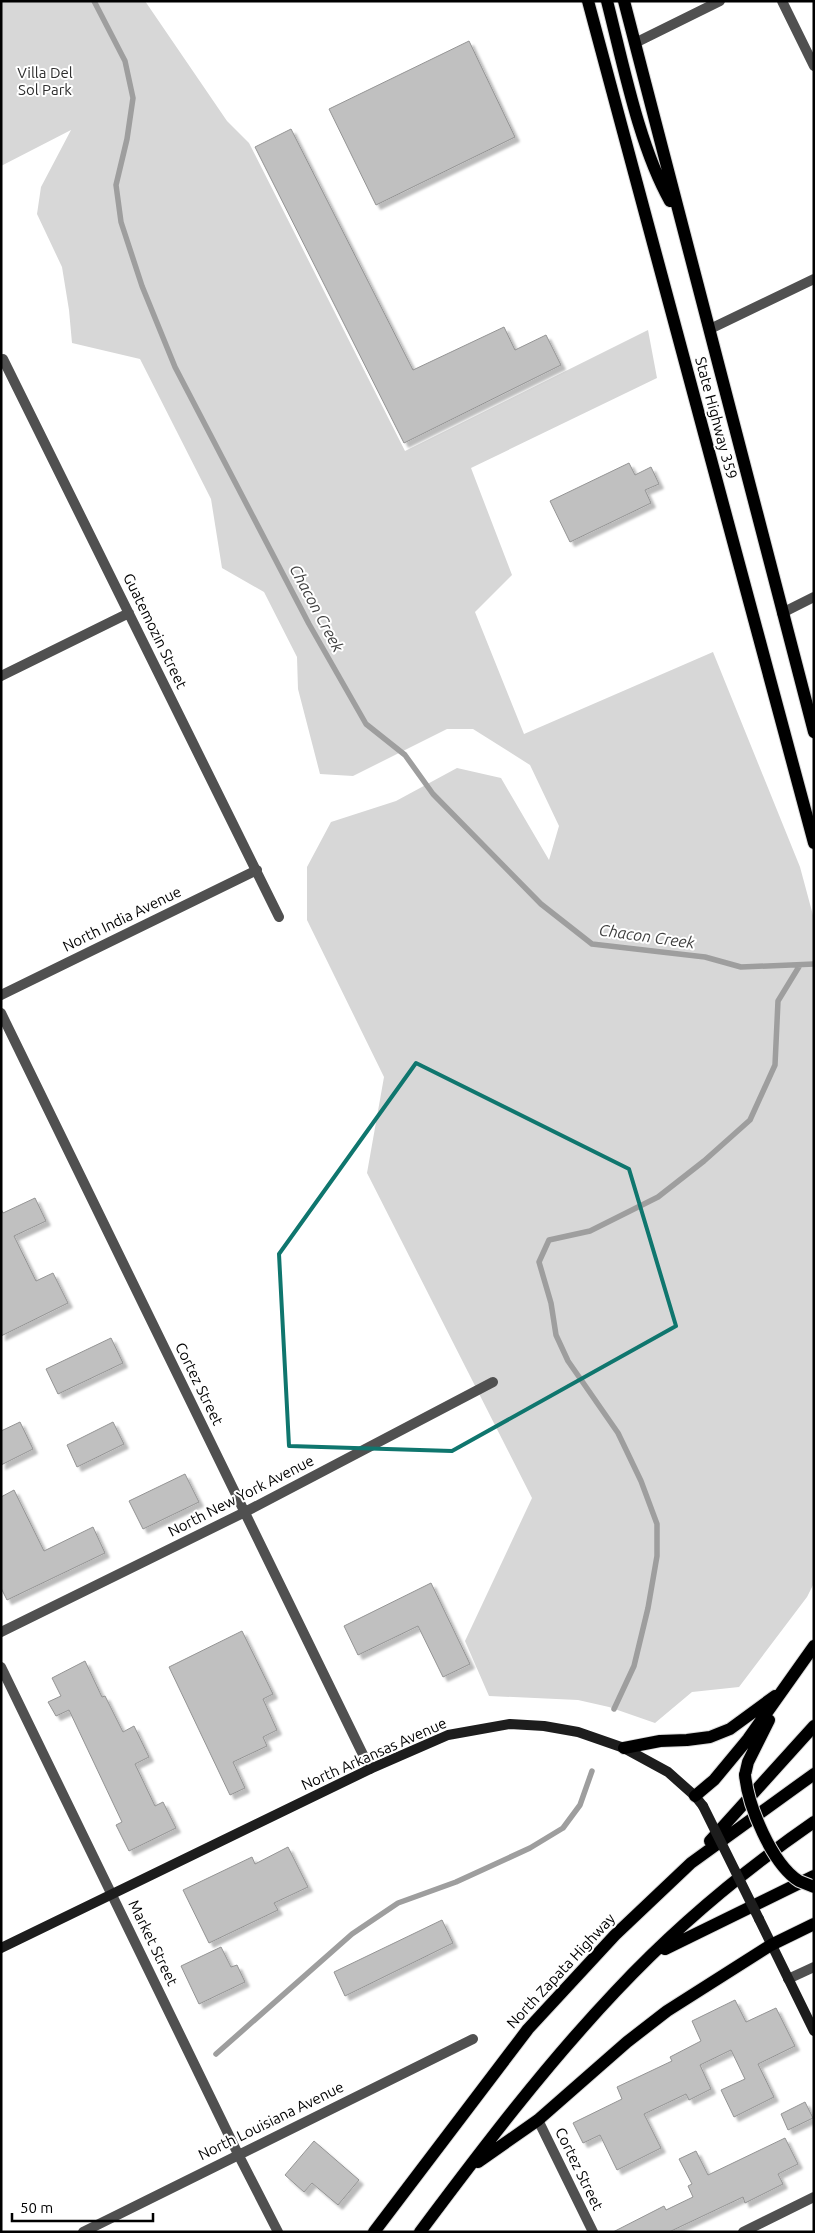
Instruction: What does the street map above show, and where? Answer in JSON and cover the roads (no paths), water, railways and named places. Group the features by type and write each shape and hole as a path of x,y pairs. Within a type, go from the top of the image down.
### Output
{"main road":[{"name":"State Highway 359","path":"588,1 814,842"},
{"path":"607,1 656,173 680,218"},
{"name":"State Highway 359","path":"624,1 814,732"},
{"path":"699,1801 748,1739 814,1646"},
{"path":"624,1748 660,1741 710,1737 730,1728 783,1690"},
{"path":"783,1690 748,1762 745,1775 747,1792 765,1836 787,1870 799,1881 814,1887"},
{"name":"North Arkansas Avenue","path":"1,1948 370,1769 448,1735 510,1724 544,1726 578,1732 624,1748 668,1772 699,1801 771,1944"},
{"path":"691,1863 814,1726"},
{"name":"North Zapata Highway","path":"374,2232 528,2029 615,1935 691,1863 814,1774"},
{"path":"420,2232 465,2171 566,2046 616,1991 652,1955 716,1898 814,1822"},
{"path":"652,1955 814,1876"},
{"path":"465,2171 538,2120 627,2042 667,2011 771,1944 814,1924"},
{"path":"771,1944 814,2031"}],"street":[{"path":"635,43 720,1"},
{"path":"782,1 814,66"},
{"path":"710,330 814,279"},
{"name":"Guatemozin Street","path":"3,359 279,917"},
{"path":"782,613 814,597"},
{"path":"1,676 129,613"},
{"name":"North India Avenue","path":"1,994 257,870"},
{"name":"Cortez Street","path":"1,1013 370,1769"},
{"name":"North New York Avenue","path":"1,1632 245,1512 493,1382"},
{"name":"Market Street","path":"1,1667 238,2154 278,2232"},
{"path":"788,1979 814,1967"},
{"name":"North Louisiana Avenue","path":"83,2232 473,2039"},
{"name":"Cortez Street","path":"538,2120 593,2232"},
{"path":"743,2232 814,2197"}],"waterway":[{"name":"Chacon Creek","path":"94,1 125,61 133,98 127,139 116,185 121,222 142,286 175,367 309,624 366,724 405,755 433,794 541,904 592,944 705,957 741,967 814,964"},
{"path":"614,1709 634,1666 648,1608 657,1556 657,1524 641,1481 618,1433 568,1361 556,1335 551,1303 539,1262 549,1240 590,1231 658,1197 704,1161 750,1120 775,1065 778,1001 800,965"},
{"path":"216,2054 352,1934 398,1903 456,1882 530,1848 563,1828 580,1805 592,1771"}],"park label":[{"name":"Villa Del Sol Park","path":"45,82"}]}
